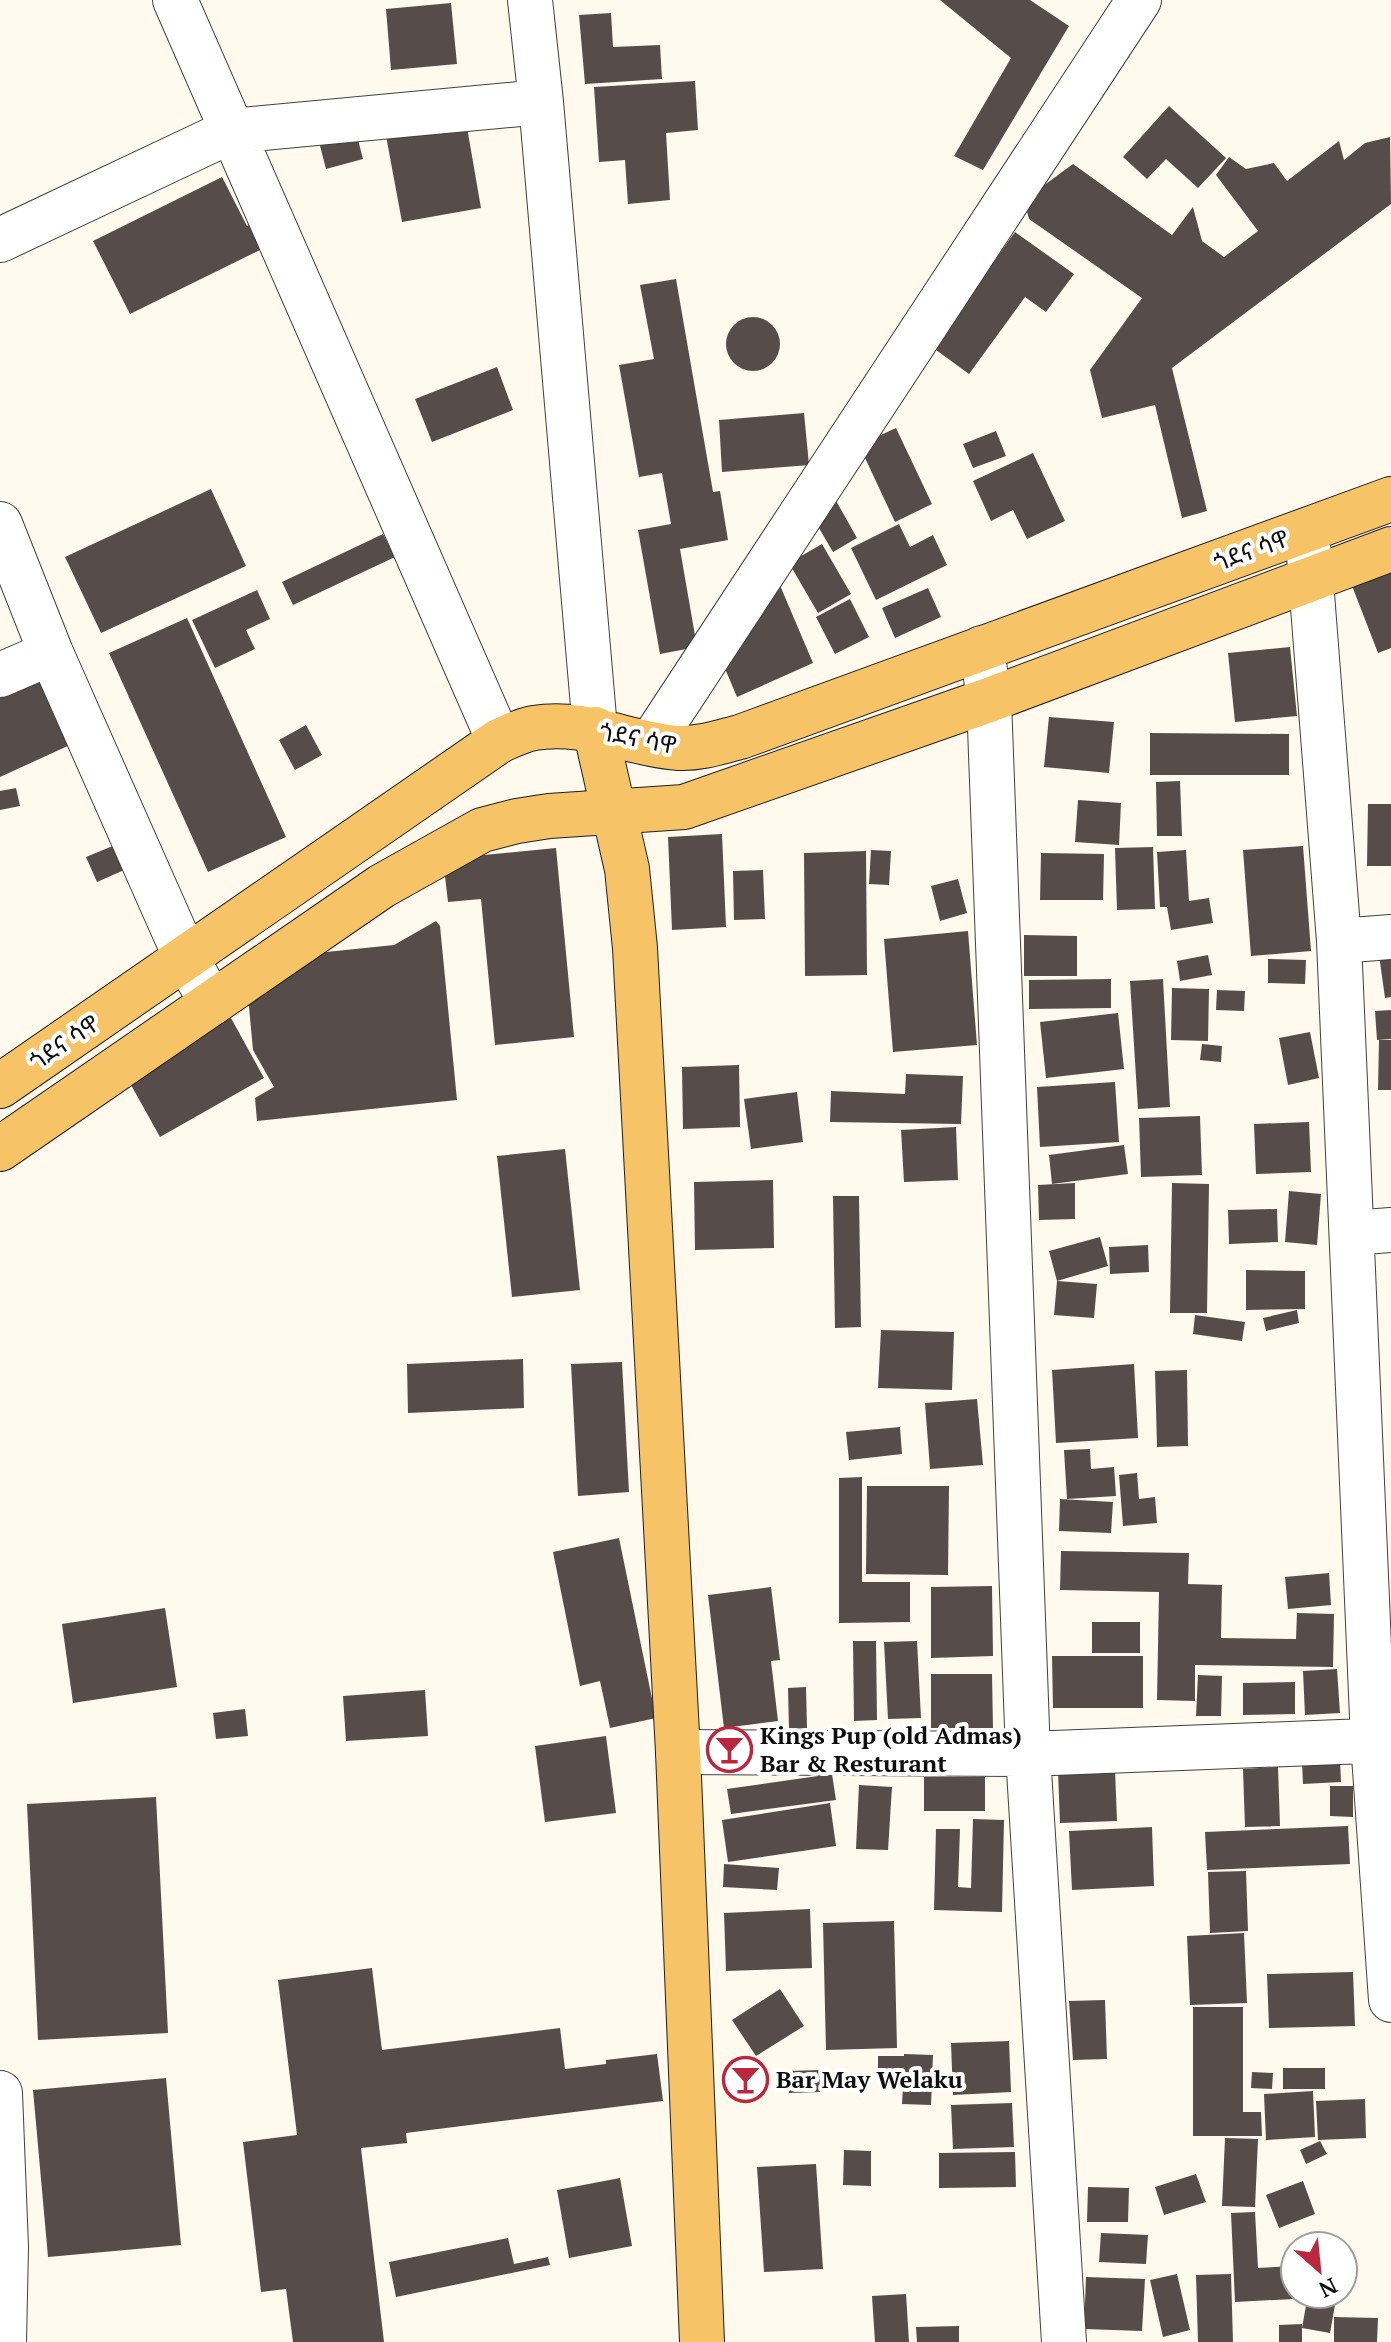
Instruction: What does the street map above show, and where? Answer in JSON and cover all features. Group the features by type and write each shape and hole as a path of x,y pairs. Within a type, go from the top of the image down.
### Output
{"main road":[{"name":"ጎደና ሳዋ","path":"0,1086 499,741 530,728 557,725 595,729 680,748 710,745 740,737 1391,499"},
{"name":"ጎደና ሳዋ","path":"0,1149 382,886 482,830 549,816 684,807 989,700 1391,549"},
{"path":"595,729 627,869 635,948 678,1752 702,2342"}],"street":[{"path":"175,0 499,741"},
{"path":"530,0 595,729"},
{"path":"651,743 1139,0"},
{"path":"0,240 231,131 541,102"},
{"path":"0,524 51,653 186,958 212,1003"},
{"path":"1307,530 1339,941 1372,1232 1382,1741 1391,2000"},
{"path":"982,648 989,700 1028,1754 1064,2342"},
{"path":"0,675 51,653"},
{"path":"1339,941 1391,937"},
{"path":"678,1752 1028,1754 1382,1741"},
{"path":"0,2093 6,2247 4,2342"}],"building":[{"path":"940,0 1030,0 1069,26 983,170 954,156 1011,58"},
{"path":"451,3 457,64 391,70 386,9"},
{"path":"611,13 613,47 660,45 662,79 585,84 579,15"},
{"path":"695,81 698,130 666,133 670,200 628,204 625,160 599,162 594,87"},
{"path":"1169,106 1226,158 1198,188 1166,159 1147,179 1123,157"},
{"path":"464,110 481,208 402,222 384,125"},
{"path":"355,128 363,159 326,169 318,138"},
{"path":"1390,137 1391,204 1172,368 1207,511 1182,518 1155,405 1102,418 1090,370 1142,298 1029,219 1024,200 1073,164 1172,235 1193,207 1202,241 1224,257 1258,231 1216,175 1229,157 1246,169 1274,163 1287,181 1339,141 1344,160 1365,143"},
{"path":"222,177 247,226 258,221 270,245 130,314 93,241"},
{"path":"1015,232 1074,274 1046,312 1025,297 969,374 932,347"},
{"path":"676,279 713,492 720,491 728,540 680,549 697,647 660,654 638,530 671,524 662,473 639,477 619,365 654,359 640,285"},
{"path":"753,317 772,325 780,344 772,363 753,371 734,363 726,344 734,325"},
{"path":"497,367 513,410 432,442 415,399"},
{"path":"804,413 809,465 722,472 719,420"},
{"path":"896,428 932,504 895,522 859,445"},
{"path":"996,431 1006,456 973,468 963,444"},
{"path":"1033,453 1065,521 1027,539 1013,510 991,521 973,481"},
{"path":"211,489 246,566 101,633 65,557"},
{"path":"834,497 857,538 833,552 809,511"},
{"path":"899,524 910,547 933,535 947,565 876,600 851,548"},
{"path":"383,534 395,557 293,605 282,582"},
{"path":"822,544 851,594 818,613 789,563"},
{"path":"1391,562 1391,648 1378,653 1349,578"},
{"path":"776,576 813,663 737,697 718,652"},
{"path":"928,588 941,617 895,638 882,608"},
{"path":"257,590 270,619 246,630 255,649 215,668 192,620"},
{"path":"850,599 869,637 835,654 816,617"},
{"path":"187,618 286,837 208,872 109,653"},
{"path":"1290,647 1297,716 1235,722 1228,653"},
{"path":"53,672 83,739 0,777 0,697"},
{"path":"1049,717 1114,722 1109,773 1044,767"},
{"path":"306,725 322,755 295,770 279,740"},
{"path":"1150,733 1289,734 1289,775 1150,775"},
{"path":"1180,781 1182,836 1157,836 1156,782"},
{"path":"16,788 20,806 0,810 0,791"},
{"path":"1078,800 1121,803 1119,845 1075,842"},
{"path":"1368,804 1391,804 1391,866 1367,866"},
{"path":"722,834 726,927 672,930 668,837"},
{"path":"120,843 131,867 97,882 86,857"},
{"path":"1303,846 1311,951 1251,956 1243,850"},
{"path":"1153,847 1155,909 1117,910 1115,848"},
{"path":"556,848 574,1037 495,1045 481,899 448,902 443,859"},
{"path":"871,850 891,851 889,885 869,884"},
{"path":"1186,850 1189,901 1209,898 1213,923 1171,930 1167,907 1160,907 1157,852"},
{"path":"866,851 867,975 805,976 804,853"},
{"path":"1041,853 1104,854 1103,900 1040,900"},
{"path":"763,870 765,919 734,920 733,871"},
{"path":"958,879 967,913 940,921 931,886"},
{"path":"436,921 440,926 457,1100 257,1121 255,1098 274,1087 253,1050 248,996 326,952 394,945"},
{"path":"968,931 977,1045 893,1052 884,939"},
{"path":"1024,935 1077,936 1077,976 1024,976"},
{"path":"1391,953 1391,997 1385,998 1379,955"},
{"path":"1208,955 1212,975 1180,981 1177,961"},
{"path":"1268,959 1306,960 1305,984 1268,983"},
{"path":"1111,979 1111,1008 1029,1009 1029,980"},
{"path":"1163,979 1170,1107 1138,1109 1130,981"},
{"path":"1172,988 1209,989 1208,1041 1171,1040"},
{"path":"1217,990 1245,991 1244,1011 1216,1010"},
{"path":"1391,1010 1391,1039 1377,1040 1375,1011"},
{"path":"1118,1013 1124,1069 1046,1078 1040,1022"},
{"path":"231,1018 264,1078 160,1137 126,1076"},
{"path":"1310,1032 1319,1078 1288,1085 1279,1038"},
{"path":"1379,1040 1391,1040 1391,1090 1378,1090"},
{"path":"1202,1044 1222,1046 1221,1062 1200,1060"},
{"path":"739,1065 740,1127 683,1129 682,1067"},
{"path":"906,1074 963,1076 961,1124 830,1122 831,1091 905,1094"},
{"path":"1115,1082 1119,1142 1040,1147 1037,1087"},
{"path":"797,1092 803,1142 751,1149 744,1099"},
{"path":"1200,1116 1202,1175 1141,1177 1139,1118"},
{"path":"1309,1122 1311,1172 1256,1174 1254,1124"},
{"path":"956,1127 958,1180 904,1182 901,1130"},
{"path":"1124,1145 1128,1174 1052,1184 1049,1155"},
{"path":"565,1149 580,1290 512,1297 497,1156"},
{"path":"773,1180 774,1248 695,1250 694,1182"},
{"path":"1075,1183 1075,1219 1039,1220 1038,1185"},
{"path":"1172,1183 1209,1184 1207,1313 1170,1313"},
{"path":"1289,1191 1321,1194 1317,1245 1285,1242"},
{"path":"833,1196 859,1196 861,1327 835,1328"},
{"path":"1277,1209 1278,1242 1229,1244 1228,1210"},
{"path":"1100,1237 1108,1266 1057,1281 1049,1251"},
{"path":"1148,1245 1149,1272 1110,1274 1109,1247"},
{"path":"1246,1270 1305,1271 1305,1309 1246,1310"},
{"path":"1057,1281 1097,1284 1094,1318 1054,1315"},
{"path":"1297,1310 1299,1323 1266,1331 1263,1318"},
{"path":"1195,1315 1245,1322 1242,1341 1193,1334"},
{"path":"881,1330 954,1332 952,1390 878,1388"},
{"path":"523,1359 524,1408 408,1413 407,1364"},
{"path":"622,1362 629,1492 578,1496 571,1364"},
{"path":"1134,1364 1138,1438 1056,1443 1052,1370"},
{"path":"1187,1370 1188,1446 1157,1447 1155,1371"},
{"path":"977,1399 983,1465 930,1469 925,1403"},
{"path":"900,1427 902,1454 849,1460 846,1432"},
{"path":"1090,1449 1091,1469 1114,1467 1116,1496 1067,1499 1064,1450"},
{"path":"1137,1473 1139,1499 1155,1497 1157,1523 1123,1526 1119,1475"},
{"path":"862,1477 862,1582 910,1582 910,1622 839,1623 839,1478"},
{"path":"867,1486 949,1486 948,1575 866,1574"},
{"path":"1060,1499 1113,1502 1111,1533 1059,1531"},
{"path":"619,1538 656,1718 610,1728 600,1681 580,1686 553,1552"},
{"path":"1061,1551 1189,1553 1188,1584 1222,1585 1221,1638 1296,1639 1297,1613 1334,1614 1333,1667 1195,1665 1195,1701 1157,1700 1159,1592 1060,1590"},
{"path":"1329,1573 1331,1605 1288,1609 1285,1577"},
{"path":"992,1586 993,1656 931,1658 931,1587"},
{"path":"771,1587 780,1660 771,1661 778,1721 724,1728 708,1595"},
{"path":"165,1608 177,1687 73,1703 62,1624"},
{"path":"1092,1622 1140,1622 1140,1653 1092,1653"},
{"path":"853,1641 876,1641 877,1720 854,1721"},
{"path":"917,1641 921,1718 888,1719 884,1642"},
{"path":"1052,1656 1143,1656 1143,1708 1053,1708"},
{"path":"1337,1669 1340,1713 1305,1715 1303,1671"},
{"path":"931,1674 992,1674 993,1728 931,1728"},
{"path":"1198,1675 1222,1676 1221,1716 1196,1716"},
{"path":"1295,1682 1295,1714 1243,1715 1243,1683"},
{"path":"806,1687 807,1728 789,1729 788,1688"},
{"path":"425,1690 428,1736 346,1741 343,1696"},
{"path":"245,1709 248,1736 216,1739 213,1713"},
{"path":"606,1736 616,1813 545,1822 535,1746"},
{"path":"1340,1760 1341,1782 1303,1784 1302,1761"},
{"path":"1278,1767 1280,1826 1245,1827 1243,1769"},
{"path":"1115,1769 1117,1821 1060,1823 1058,1771"},
{"path":"832,1774 836,1800 731,1814 727,1789"},
{"path":"924,1777 985,1777 985,1811 924,1811"},
{"path":"859,1785 892,1787 888,1850 856,1849"},
{"path":"1330,1786 1353,1786 1353,1817 1330,1816"},
{"path":"156,1797 168,2033 38,2040 27,1804"},
{"path":"830,1803 836,1846 728,1862 722,1820"},
{"path":"973,1819 1004,1820 1002,1912 934,1910 936,1829 960,1829 958,1887 971,1888"},
{"path":"1348,1826 1350,1864 1207,1870 1205,1832"},
{"path":"1152,1827 1154,1886 1072,1890 1069,1831"},
{"path":"724,1864 779,1868 777,1890 723,1887"},
{"path":"1246,1871 1248,1931 1210,1933 1208,1872"},
{"path":"810,1909 812,1968 726,1971 724,1913"},
{"path":"894,1921 897,2048 826,2050 823,1923"},
{"path":"1244,1933 1247,2003 1190,2005 1187,1936"},
{"path":"372,1968 382,2050 560,2028 565,2069 657,2054 663,2101 406,2133 407,2143 361,2148 384,2342 293,2342 286,2289 261,2292 243,2142 297,2135 278,1980"},
{"path":"1353,1972 1355,2026 1269,2028 1267,1974"},
{"path":"780,1989 804,2026 756,2056 732,2020"},
{"path":"1105,2000 1107,2059 1073,2060 1069,2001"},
{"path":"1193,2007 1243,2007 1243,2112 1261,2112 1262,2136 1193,2136"},
{"path":"1009,2041 1011,2092 953,2095 951,2043"},
{"path":"933,2055 931,2105 902,2104 903,2087 878,2087 878,2056"},
{"path":"1283,2068 1325,2068 1325,2089 1283,2089"},
{"path":"819,2070 820,2092 789,2093 788,2071"},
{"path":"1252,2072 1273,2073 1272,2089 1251,2088"},
{"path":"166,2078 181,2245 48,2257 33,2090"},
{"path":"1313,2091 1315,2137 1266,2140 1264,2094"},
{"path":"1365,2099 1366,2138 1318,2140 1316,2101"},
{"path":"1012,2103 1014,2147 953,2149 951,2105"},
{"path":"1225,2138 1258,2139 1255,2207 1222,2206"},
{"path":"1320,2141 1327,2154 1306,2164 1300,2150"},
{"path":"844,2150 871,2151 871,2186 843,2185"},
{"path":"1015,2152 1016,2187 939,2188 939,2153"},
{"path":"816,2164 823,2269 764,2272 757,2167"},
{"path":"1196,2174 1206,2202 1164,2215 1155,2187"},
{"path":"620,2178 632,2246 569,2258 557,2190"},
{"path":"1303,2181 1315,2214 1279,2228 1266,2195"},
{"path":"1088,2187 1129,2188 1128,2222 1087,2222"},
{"path":"1255,2212 1258,2268 1279,2267 1279,2300 1235,2302 1231,2213"},
{"path":"1101,2233 1148,2235 1146,2264 1099,2262"},
{"path":"508,2238 514,2264 548,2257 550,2265 396,2297 389,2262"},
{"path":"1177,2274 1190,2330 1163,2337 1150,2280"},
{"path":"1231,2274 1233,2342 1198,2342 1196,2275"},
{"path":"1086,2277 1145,2279 1142,2331 1084,2329"},
{"path":"906,2294 909,2342 875,2342 872,2296"},
{"path":"1305,2310 1334,2310 1330,2333 1302,2328"},
{"path":"1334,2317 1378,2318 1377,2342 1334,2342"},
{"path":"1302,2324 1302,2342 1279,2342 1279,2325"},
{"path":"959,2326 959,2342 917,2342 916,2327"}],"place":[{"name":"Kings Pup (old Admas) Bar & Resturant","path":"729,1749"},
{"name":"Bar May Welaku","path":"745,2079"}]}
